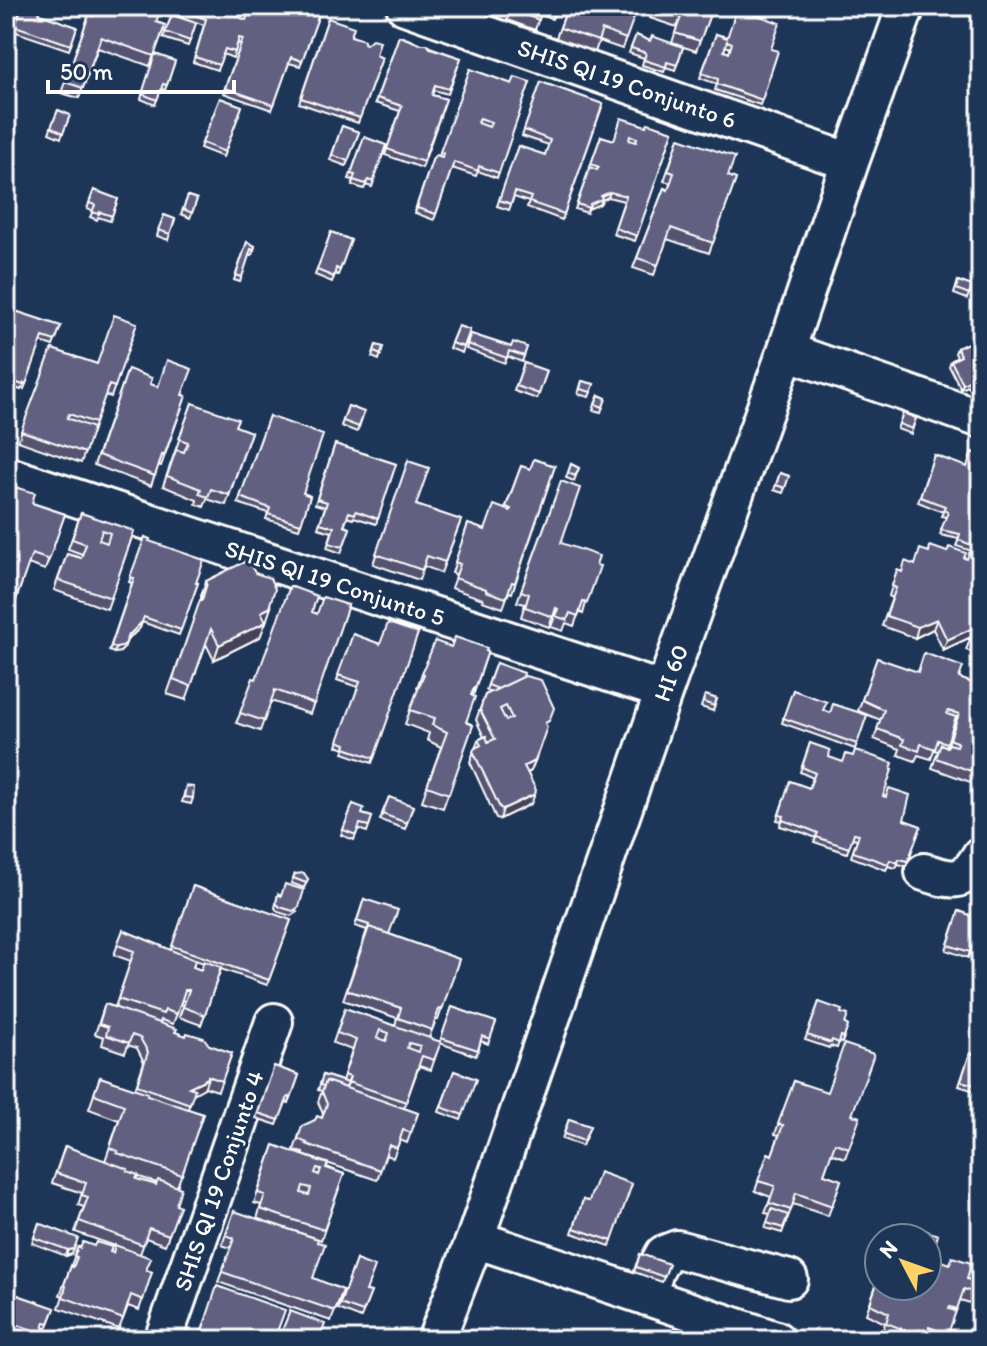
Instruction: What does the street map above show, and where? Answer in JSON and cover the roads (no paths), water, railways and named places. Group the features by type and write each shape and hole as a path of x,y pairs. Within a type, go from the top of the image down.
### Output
{"street":[{"name":"SHIS QI 19 Conjunto 6","path":"405,6 850,162"},
{"name":"HI 60","path":"436,1340 475,1239 664,691 906,6"},
{"path":"786,351 981,419"},
{"name":"SHIS QI 19 Conjunto 5","path":"6,475 664,691"},
{"path":"924,872 949,880 959,878 969,872 981,855"},
{"name":"SHIS QI 19 Conjunto 4","path":"163,1340 274,1022"},
{"path":"475,1239 776,1340"},
{"path":"647,1297 664,1254 677,1249 789,1279"}]}
